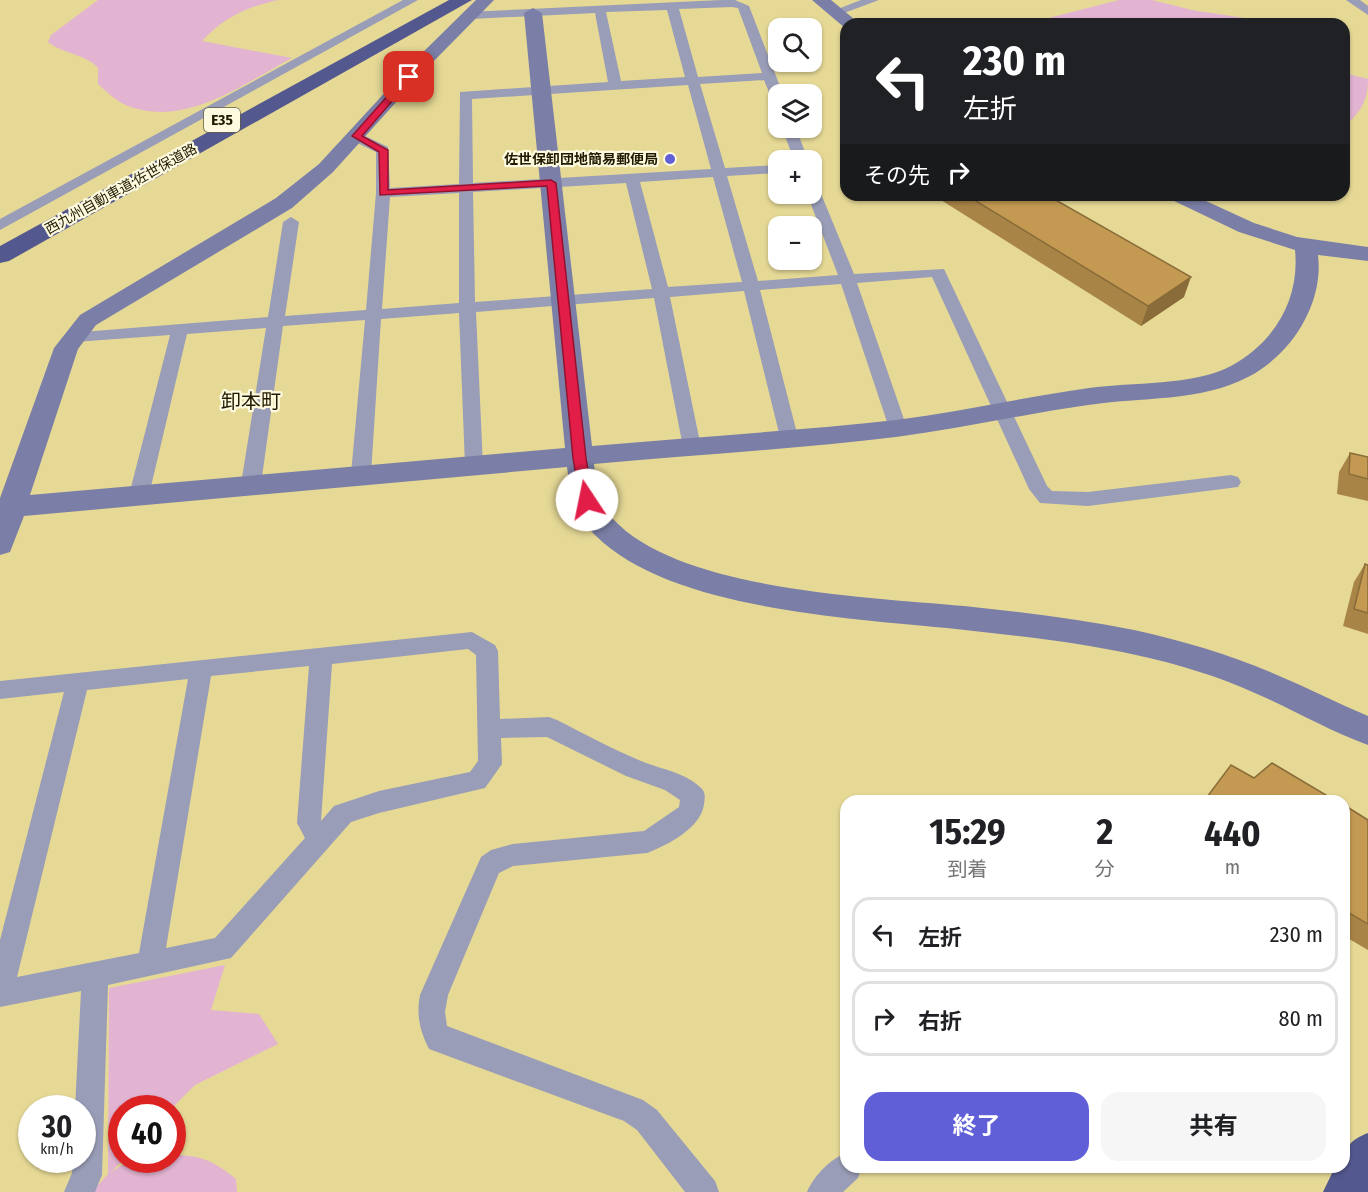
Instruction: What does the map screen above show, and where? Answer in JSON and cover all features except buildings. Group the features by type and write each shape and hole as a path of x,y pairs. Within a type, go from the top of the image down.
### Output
{"highway":[{"name":"西九州自動車道;佐世保道路","path":"0,241 444,0"},
{"name":"西九州自動車道;佐世保道路","path":"0,256 471,4"}],"street":[{"path":"0,225 412,0"},
{"path":"820,0 844,18"},
{"path":"836,12 873,0"},
{"path":"1352,0 1368,11"},
{"path":"0,545 7,507 66,348 88,320 216,246 284,203 326,168 471,4 533,14 733,3 743,6 773,84"},
{"path":"672,7 751,285 789,437"},
{"path":"600,10 615,85"},
{"path":"533,14 565,299 583,488 590,511 610,533 640,553 681,572 727,586 785,597 1015,624 1122,640 1232,670 1368,731"},
{"path":"474,466 467,306 468,189 465,95 770,76"},
{"path":"356,136 383,150 383,193 361,474"},
{"path":"383,193 768,170"},
{"path":"632,177 662,292 692,447"},
{"path":"1189,201 1253,232 1306,248 1368,254"},
{"path":"819,204 847,278 898,428"},
{"path":"251,484 291,222"},
{"path":"7,507 898,428 1002,409 1205,384 1239,373 1258,360 1288,327 1305,289 1306,248"},
{"path":"75,337 938,272 1039,489 1047,498 1088,499 1232,482"},
{"path":"139,495 180,329"},
{"path":"0,690 472,640 487,651 490,764 477,781 379,802 343,814 222,949 0,993 78,682"},
{"path":"320,839 309,823 321,657"},
{"path":"150,964 201,670"},
{"path":"489,729 549,727 634,769 673,782 693,795 691,812 667,831 647,842 513,855 500,858 490,865 434,995 430,1009 431,1026 439,1039 633,1110 647,1120 704,1192"},
{"path":"79,1192 87,1174 95,975"},
{"path":"822,1192 841,1173"}],"shaded area":[{"path":"98,0 279,0 237,14 202,41 292,58 234,90 192,107 171,111 150,111 128,106 98,84 98,68 93,63 48,42 51,35"},
{"path":"1119,0 1152,0 1192,10 1244,18 1048,18"},
{"path":"1350,74 1368,79 1365,100 1350,120"},
{"path":"225,965 211,1010 259,1014 278,1044 195,1085 185,1095 108,1095 109,988"},
{"path":"186,1156 192,1156 214,1163 236,1179 237,1192 92,1192 108,1174 186,1173"}],"place":[{"name":"佐世保卸団地簡易郵便局","path":"670,159"}],"district":[{"name":"卸本町","path":"251,401"}],"route":[{"path":"409,77 356,136 383,150 383,193 551,183 565,299 579,458 587,500"}]}
